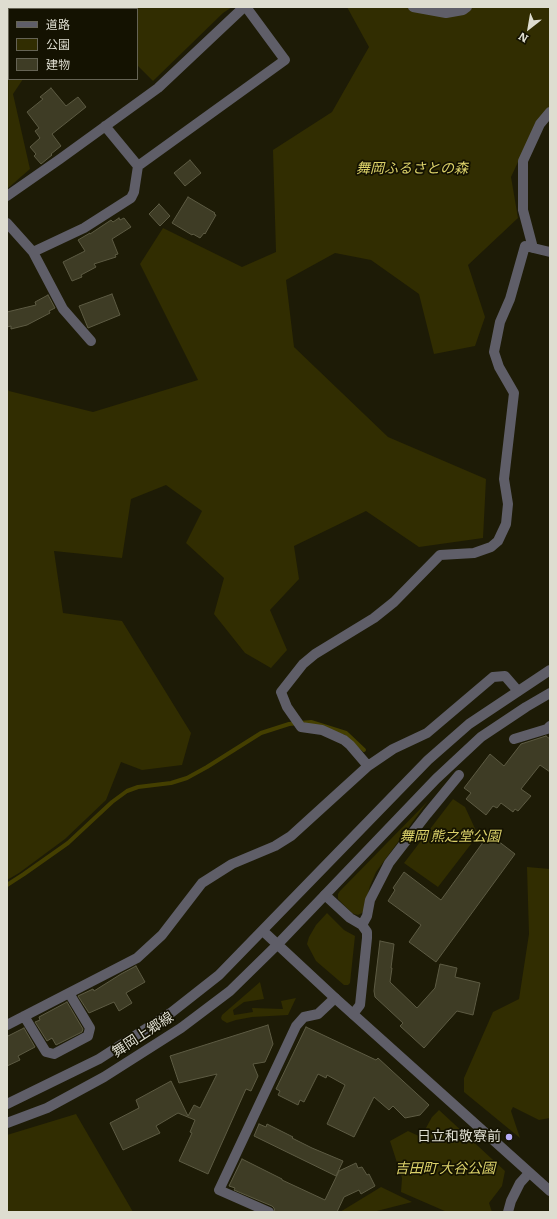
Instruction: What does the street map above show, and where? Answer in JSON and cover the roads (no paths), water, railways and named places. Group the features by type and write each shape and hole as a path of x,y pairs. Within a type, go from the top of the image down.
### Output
{"street":[{"path":"7,196 158,88 245,7 285,60 138,166 134,192 131,198 84,228 33,252"},
{"path":"413,7 446,13 463,10 467,7"},
{"path":"533,248 523,210 523,161 540,124 550,112"},
{"path":"105,126 138,166"},
{"path":"7,223 33,252 63,309 91,341"},
{"path":"368,766 344,740 322,730 301,727 287,707 281,692 302,664 315,654 374,618 394,602 440,556 474,553 491,547 498,541 506,524 508,504 504,479 514,393 499,367 494,352 500,322 510,299 525,246 550,252"},
{"name":"舞岡上郷線","path":"7,1104 99,1059 172,1012 219,975 428,760 469,724 550,670"},
{"path":"7,1025 137,958 162,935 202,883 232,864 275,846 291,836 368,766 393,749 427,733 493,677 505,676 518,691"},
{"name":"舞岡上郷線","path":"7,1123 47,1108 91,1084 181,1028 230,991 277,945 436,779 476,743 526,706 550,693"},
{"path":"514,739 546,729 550,726"},
{"path":"362,925 367,916 370,900 389,863 459,775"},
{"path":"325,895 350,918 362,925 367,932 360,1005 353,1014"},
{"path":"263,931 334,998 550,1191"},
{"path":"24,1016 46,1052 54,1054 88,1036 90,1028 69,993"},
{"path":"269,1212 219,1190 296,1026 304,1017 318,1014 334,998"},
{"path":"508,1212 511,1201 520,1183 529,1173"}],"waterway":[{"path":"7,885 68,843 112,802 127,791 138,787 171,783 187,778 261,733 289,724 311,722 346,733 364,750"}],"place":[{"name":"日立和敬寮前","path":"509,1137"}],"park label":[{"name":"舞岡ふるさとの森","path":"412,169"},
{"name":"舞岡 熊之堂公園","path":"450,837"},
{"name":"吉田町 大谷公園","path":"445,1169"}]}
